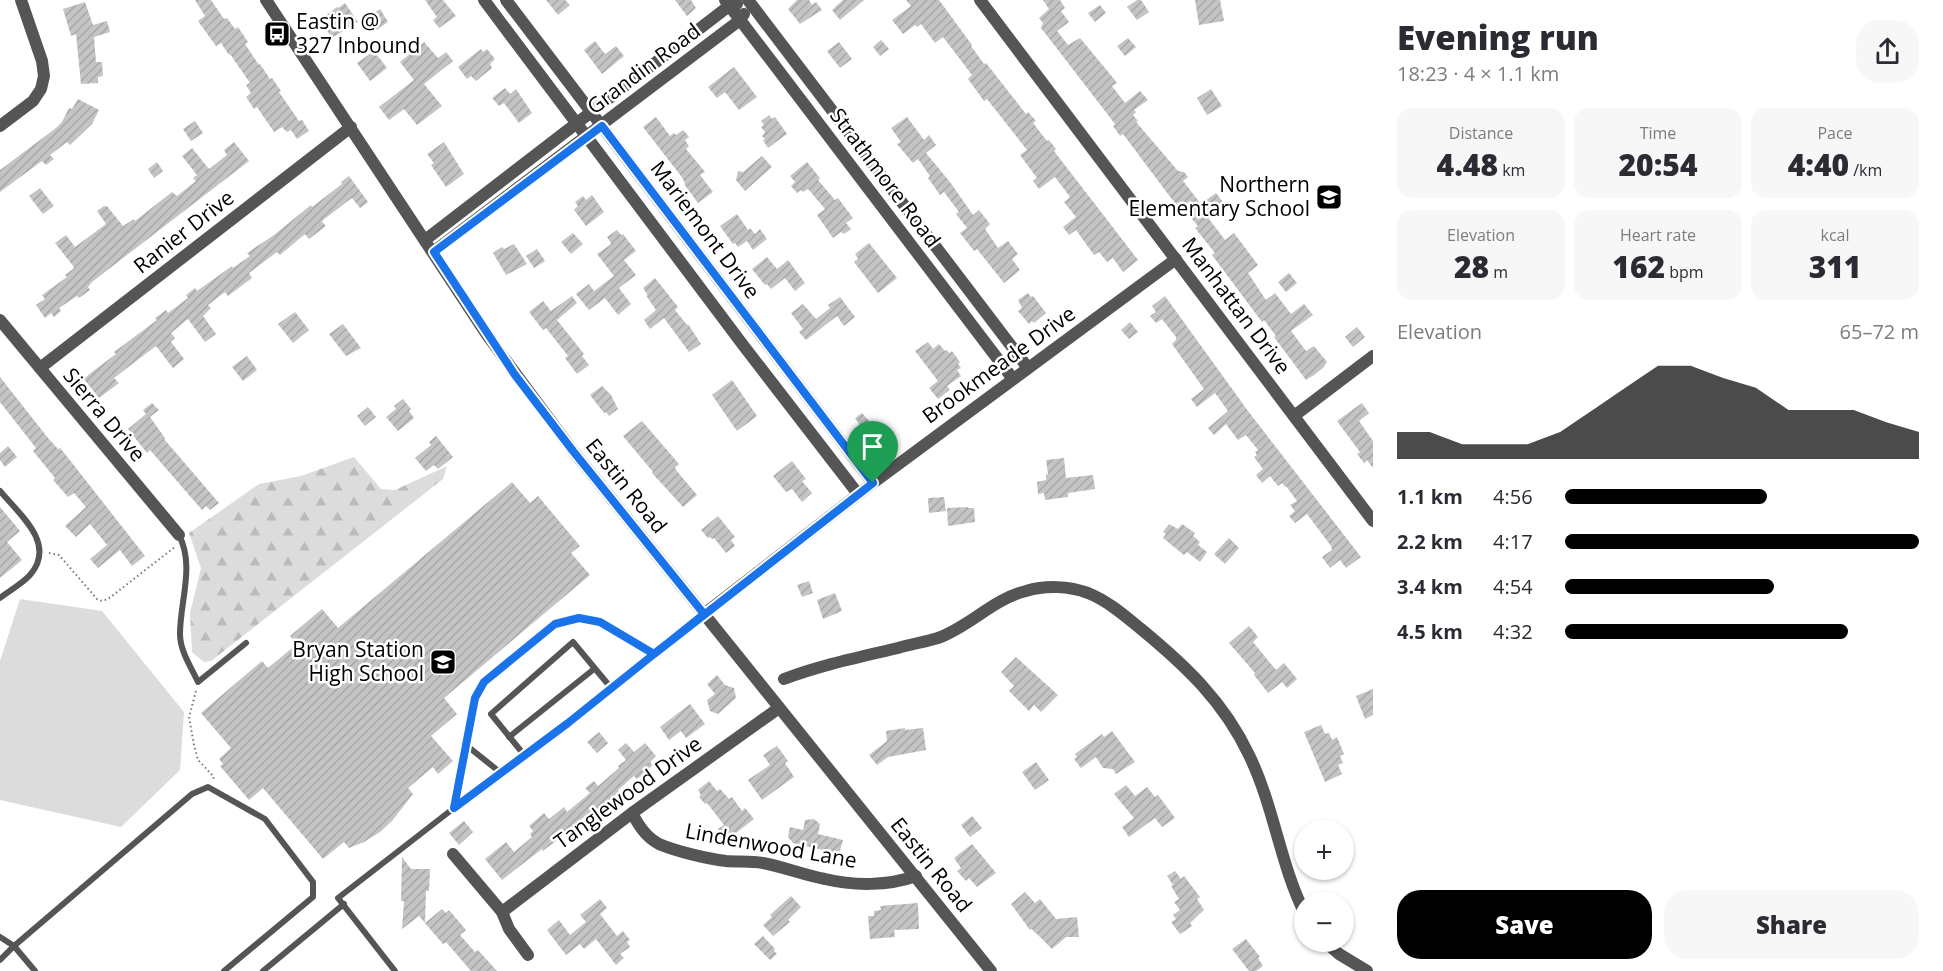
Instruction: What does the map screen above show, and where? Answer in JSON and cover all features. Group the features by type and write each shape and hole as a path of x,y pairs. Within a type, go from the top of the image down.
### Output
{"street":[{"path":"0,126 33,101 41,89 44,76 42,61 21,0"},
{"name":"Eastin Road","path":"266,0 515,375 573,451 991,971"},
{"name":"Mariemont Drive","path":"484,0 742,345 858,494"},
{"name":"Mariemont Drive","path":"506,0 873,483"},
{"name":"Manhattan Drive","path":"980,0 1373,521"},
{"name":"Grandin Road","path":"425,240 727,3 749,1"},
{"name":"Grandin Road","path":"434,252 740,20 749,1"},
{"name":"Strathmore Road","path":"749,1 1028,368"},
{"name":"Strathmore Road","path":"727,3 1013,379"},
{"name":"Ranier Drive","path":"40,368 351,127"},
{"name":"Brookmeade Drive","path":"704,614 858,494 1176,259"},
{"name":"Sierra Drive","path":"0,320 180,538"},
{"path":"742,345 758,333"},
{"path":"1294,416 1373,356"},
{"path":"784,679 809,670 938,638 1024,591 1057,587 1087,593 1104,601 1153,639 1199,681 1228,717 1242,740 1259,778 1296,892"},
{"name":"Tanglewood Drive","path":"502,912 632,813 779,708"},
{"name":"Lindenwood Lane","path":"632,813 640,829 658,843 725,861 771,864 826,880 842,882 890,883 916,876"},
{"path":"453,854 502,912 509,929 528,955"},
{"path":"1337,952 1367,971"}],"lane":[{"path":"0,491 38,537 40,558 28,577 0,598"},
{"path":"180,538 187,567 180,635 182,650 198,682 246,643"},
{"path":"395,971 338,898 612,689 704,614"},
{"path":"454,808 475,698 484,682 555,624 579,618 600,622 654,654"},
{"path":"525,756 491,714 573,642 612,689"},
{"path":"509,737 594,669"},
{"path":"466,745 501,773"},
{"path":"0,960 192,794 208,787 265,819 313,882 313,897 224,971"},
{"path":"263,971 344,904"},
{"path":"0,937 14,946 35,971"}],"path":[{"path":"45,552 59,555 102,601 108,599 180,538"},
{"path":"198,682 189,717 198,760 214,777 208,787"}],"green space":[{"path":"354,457 381,489 395,490 447,466 443,479 211,661 204,662 192,652 190,613 201,568 189,533 259,484 301,476"},
{"path":"20,599 102,611 184,712 180,770 121,827 0,800 0,661"}],"building":[{"path":"195,0 211,0 224,19 227,18 235,29 238,27 248,42 245,44 259,65 270,79 272,78 299,121 302,120 309,131 297,139 291,130 287,132 282,127 274,132 257,107 254,109 246,97 251,93 246,85 250,83 221,43 216,46 198,21 205,16"},
{"path":"425,0 443,0 456,16 439,28 433,20 437,17"},
{"path":"546,0 565,0 570,5 558,15"},
{"path":"675,0 691,0 696,8 687,16"},
{"path":"797,0 809,0 812,5 816,2 822,10 800,24 788,9"},
{"path":"843,0 864,0 840,20 832,10"},
{"path":"906,0 939,0 984,64 986,63 1026,114 1028,112 1036,121 1033,123 1056,149 1054,151 1138,260 1123,272 1113,258 1107,262 1099,252 1094,255 1076,230 1069,235 1063,227 1076,217 1064,202 1070,197 1055,177 1039,189 1033,181 1037,178 1020,155 1027,150 987,99 984,101 968,79 972,75 943,37 935,43 921,24 917,27 915,25 903,34 892,20 911,6"},
{"path":"1043,0 1060,0 1065,8 1061,11 1069,22 1057,31 1068,45 1080,38 1117,83 1112,86 1125,103 1140,91 1148,100 1134,110 1136,112 1133,115 1138,121 1136,122 1178,171 1184,172 1188,177 1183,181 1201,204 1216,193 1226,206 1209,219 1225,240 1234,233 1258,265 1248,273 1266,300 1275,293 1291,314 1304,304 1313,315 1291,331 1306,351 1314,346 1327,362 1314,375 1306,380 1264,320 1262,322 1212,255 1215,253 1195,228 1198,226 1171,198 1123,134 1120,136 1113,126 1115,124 1041,28 1043,23 1039,18 1049,9"},
{"path":"1141,0 1149,12 1137,20 1127,7"},
{"path":"1195,0 1220,0 1224,21 1199,25"},
{"path":"85,2 93,25 107,21 110,32 94,37 96,62 102,62 103,76 98,77 98,83 81,84 76,34 71,36 63,9"},
{"path":"345,3 358,22 332,38 320,20"},
{"path":"1100,5 1106,13 1095,22 1088,13"},
{"path":"380,9 388,22 375,31 366,19"},
{"path":"1128,38 1136,47 1125,56 1117,46"},
{"path":"881,40 889,49 880,56 873,47"},
{"path":"595,41 605,54 616,46 624,56 602,74 584,50"},
{"path":"424,42 438,58 446,52 453,61 424,84 442,106 417,125 404,109 389,120 379,107 414,80 400,62"},
{"path":"839,42 852,59 840,68 827,51"},
{"path":"481,49 483,52 487,49 495,59 490,64 492,68 476,81 471,76 467,79 458,67"},
{"path":"374,51 387,68 370,81 357,63"},
{"path":"734,67 757,97 739,110 725,92 717,98 708,87"},
{"path":"505,88 510,94 516,89 532,113 519,123 504,103 499,106 492,98"},
{"path":"1211,89 1222,106 1207,115 1197,98"},
{"path":"78,99 99,110 92,124 70,145 67,142 50,155 54,159 46,165 42,161 0,192 0,170 56,128"},
{"path":"769,115 772,119 775,117 787,134 768,148 763,140 765,139 762,136 765,132 761,127 764,125 761,121"},
{"path":"656,117 670,136 683,130 689,137 685,140 689,146 686,149 705,172 700,175 713,192 698,203 681,176 643,127"},
{"path":"907,117 924,140 929,135 936,145 926,153 973,215 979,210 990,224 985,229 998,248 1008,241 1018,254 1012,259 1020,270 1004,283 977,249 974,251 960,233 967,228 956,214 959,212 944,192 940,195 918,159 913,163 897,144 901,142 891,128"},
{"path":"195,121 203,133 191,141 183,129"},
{"path":"234,142 249,161 92,282 88,287 90,290 59,308 61,311 54,317 51,313 45,318 36,305 45,299 42,295 67,277 65,275 74,267 55,243 66,235 75,247 106,224 97,211 104,206 107,206 123,226 134,219 135,221 172,192 177,196 196,181 193,178 197,175 182,156 192,148 209,169 227,155 224,150"},
{"path":"444,142 464,174 446,187 431,165 434,163 427,154"},
{"path":"762,156 772,167 745,191 736,180 738,171 743,172"},
{"path":"157,162 163,171 154,178 148,169"},
{"path":"807,162 820,178 818,180 835,200 838,198 853,218 846,223 851,229 844,234 841,232 833,238 817,215 825,209 808,189 797,193 791,186 795,182 790,176"},
{"path":"349,176 368,202 360,208 352,198 323,220 326,226 309,239 305,234 280,255 277,252 249,273 252,278 228,296 225,292 208,305 211,308 203,316 216,334 205,342 188,319 171,333 175,338 171,342 184,359 173,368 156,346 114,378 119,383 99,398 84,379 116,354 114,352 157,320 155,318 166,310 168,313 188,298 186,295 195,288 197,291 250,256 247,253 311,205 312,207"},
{"path":"40,188 54,206 43,214 29,196"},
{"path":"592,195 604,212 586,226 574,210 578,206 575,202 583,196 586,200"},
{"path":"737,214 748,230 750,228 755,234 760,229 767,239 753,250 747,241 738,247 735,243 733,244 720,226"},
{"path":"617,230 636,251 624,260 636,275 619,288 631,304 618,315 605,298 589,310 576,294 589,284 594,291 614,276 597,254 610,245 607,237"},
{"path":"573,233 583,244 571,254 561,242"},
{"path":"869,243 897,278 878,293 854,262 858,259 855,254"},
{"path":"514,244 527,264 506,275 493,253 502,247 504,249"},
{"path":"537,249 545,261 534,268 526,256"},
{"path":"767,257 777,269 788,260 805,283 795,291 785,278 771,289 767,284 765,285 752,269"},
{"path":"1289,273 1297,283 1286,292 1278,282"},
{"path":"655,278 678,307 675,310 688,324 701,344 689,352 664,318 650,329 644,320 656,310 643,288"},
{"path":"1028,293 1046,313 1034,323 1032,321 1029,324 1018,311 1022,308 1018,300"},
{"path":"572,296 577,303 557,320 584,354 582,356 589,365 577,374 565,358 568,356 546,328 543,330 529,312 543,301 551,311"},
{"path":"1165,296 1248,411 1361,557 1346,568 1340,560 1330,568 1322,557 1332,550 1331,546 1307,514 1295,523 1289,516 1295,511 1290,505 1297,501 1286,486 1282,483 1278,486 1270,476 1262,483 1256,475 1263,469 1254,457 1258,450 1246,435 1238,440 1226,424 1214,435 1208,428 1228,411 1215,393 1197,407 1191,399 1204,389 1172,344 1176,337 1162,319 1156,323 1150,316 1156,312 1152,306"},
{"path":"840,297 855,317 844,326 837,316 806,340 799,332 803,329 791,313 803,304 816,319 830,308 828,305"},
{"path":"295,312 309,330 293,343 278,324"},
{"path":"1130,322 1138,332 1129,339 1121,330"},
{"path":"343,324 361,348 346,356 329,334"},
{"path":"1357,327 1365,337 1353,347 1345,337"},
{"path":"928,342 933,349 939,344 945,351 949,353 952,351 960,362 958,364 961,368 957,370 961,376 947,386 950,390 938,399 929,388 938,381 915,351"},
{"path":"247,356 257,370 243,381 232,367"},
{"path":"0,377 48,438 69,459 145,556 132,566 120,550 98,568 90,559 107,545 90,524 76,537 65,526 86,507 74,493 68,497 53,480 55,478 33,451 36,448 0,402"},
{"path":"732,380 757,416 737,431 712,395"},
{"path":"602,386 611,395 618,409 609,416 590,395"},
{"path":"403,399 411,409 409,411 414,418 398,431 386,417"},
{"path":"152,403 159,410 150,417 164,439 219,503 210,510 206,506 202,510 150,450 147,453 128,429 146,414 143,410"},
{"path":"1362,403 1369,413 1359,421 1373,441 1373,468 1367,460 1364,463 1357,454 1360,452 1337,421"},
{"path":"368,407 376,417 365,426 357,416"},
{"path":"862,413 870,422 862,428 855,418"},
{"path":"642,421 679,464 675,467 676,470 697,495 683,507 623,436"},
{"path":"436,436 453,457 438,469 434,465 426,471 415,458 431,445 429,442"},
{"path":"8,446 17,457 5,467 0,460 0,453"},
{"path":"1064,458 1066,478 1093,475 1095,489 1068,493 1068,497 1045,500 1044,493 1038,494 1037,482 1046,480 1048,474 1046,460"},
{"path":"792,461 806,479 802,481 812,493 802,502 792,489 786,492 773,476"},
{"name":"Bryan Station High School","path":"512,482 530,503 538,496 580,546 571,553 590,575 444,698 457,714 431,736 453,761 438,774 433,767 408,788 413,794 392,821 380,832 349,848 344,842 323,859 263,788 249,800 220,766 223,764 219,759 231,748 201,713 262,661 268,668 297,644 290,636 322,609 338,628"},
{"path":"944,497 946,511 929,513 928,498"},
{"path":"0,507 20,531 7,542 22,560 0,578"},
{"path":"947,508 974,508 975,522 948,526"},
{"path":"718,516 735,537 731,540 735,546 726,553 714,538 708,538 701,530"},
{"path":"1169,524 1178,529 1182,524 1195,533 1193,536 1200,542 1198,545 1207,552 1200,562 1187,552 1184,555 1163,538 1166,534 1163,532"},
{"path":"1229,538 1239,548 1225,564 1214,554"},
{"path":"809,581 813,593 802,597 797,585"},
{"path":"835,593 842,611 823,619 817,600"},
{"path":"1249,626 1258,637 1253,642 1276,670 1284,663 1297,679 1287,688 1282,682 1268,693 1254,675 1255,673 1229,643"},
{"path":"1016,657 1058,695 1041,712 1034,705 1029,711 1009,691 1014,686 1001,672"},
{"path":"717,675 725,685 734,688 736,698 718,714 710,711 707,700 715,694 707,684"},
{"path":"1373,689 1373,715 1365,719 1356,696"},
{"path":"690,704 705,724 686,738 681,731 669,740 660,727"},
{"path":"1321,725 1325,734 1329,733 1332,740 1337,737 1344,754 1340,756 1343,763 1338,765 1342,774 1325,782 1304,732"},
{"path":"905,728 905,730 923,728 926,750 888,757 877,765 869,755 887,741 886,731"},
{"path":"1112,731 1135,762 1116,774 1113,769 1103,768 1096,757 1081,768 1074,759 1077,757 1075,754 1102,734 1104,737"},
{"path":"599,732 608,743 597,753 587,742"},
{"path":"626,743 634,752 645,743 656,756 650,762 653,765 637,779 634,776 618,790 619,792 612,798 614,801 588,823 584,817 543,851 542,849 502,880 485,859 506,842 514,852 532,837 530,834 533,831 529,826 544,813 549,819 564,807 567,812 590,793 585,788 594,781 598,786 626,760 618,750"},
{"path":"777,746 788,761 785,763 794,777 762,800 748,780 770,765 763,755"},
{"path":"1036,762 1049,780 1035,790 1022,772"},
{"path":"709,781 717,791 720,789 729,799 732,797 742,811 745,808 754,819 727,840 718,829 724,825 707,803 705,804 699,797 701,795 698,790"},
{"path":"1126,785 1135,796 1147,787 1155,797 1158,795 1175,818 1162,827 1155,818 1129,837 1122,827 1134,818 1114,794"},
{"path":"972,816 982,828 970,837 961,825"},
{"path":"814,819 820,824 818,834 843,840 839,854 793,843 788,837 790,827 803,830 805,820"},
{"path":"464,821 473,832 459,845 449,833"},
{"path":"972,844 996,873 977,887 969,878 966,881 957,871 961,868 954,858"},
{"path":"402,857 411,869 430,869 429,891 426,891 425,923 419,916 402,929 404,901 401,901"},
{"path":"1175,871 1181,879 1184,876 1200,897 1197,899 1204,910 1190,923 1192,926 1180,934 1171,922 1176,919 1173,915 1180,910 1174,902 1179,899 1167,876"},
{"path":"1025,892 1035,903 1040,899 1056,919 1077,917 1079,937 1066,937 1052,949 1032,929 1030,930 1011,904"},
{"path":"791,896 801,907 788,920 790,922 773,936 763,925 772,917 770,915"},
{"path":"600,899 607,908 600,914 617,936 623,931 630,940 627,942 630,947 620,954 624,958 616,965 596,939 584,949 580,944 566,955 547,930 559,920 570,935 586,922 580,915"},
{"path":"918,903 919,929 894,930 895,937 870,939 868,916 874,916 874,911 881,910 880,906"},
{"path":"442,909 446,913 449,910 466,930 460,935 475,952 478,950 497,971 471,971 446,942 443,944 425,923"},
{"path":"763,936 777,954 770,960 754,944"},
{"path":"1246,939 1260,957 1258,958 1263,966 1256,971 1249,971 1232,949"}],"place":[{"name":"Eastin @ 327 Inbound","path":"277,34"},
{"name":"Northern Elementary School","path":"1329,197"},
{"name":"Bryan Station High School","path":"443,662"}],"route":[{"path":"873,483 602,126 434,252 515,375 704,614 612,689 454,808 475,698 484,682 555,624 579,618 600,622 654,654 704,614 873,483"}]}
